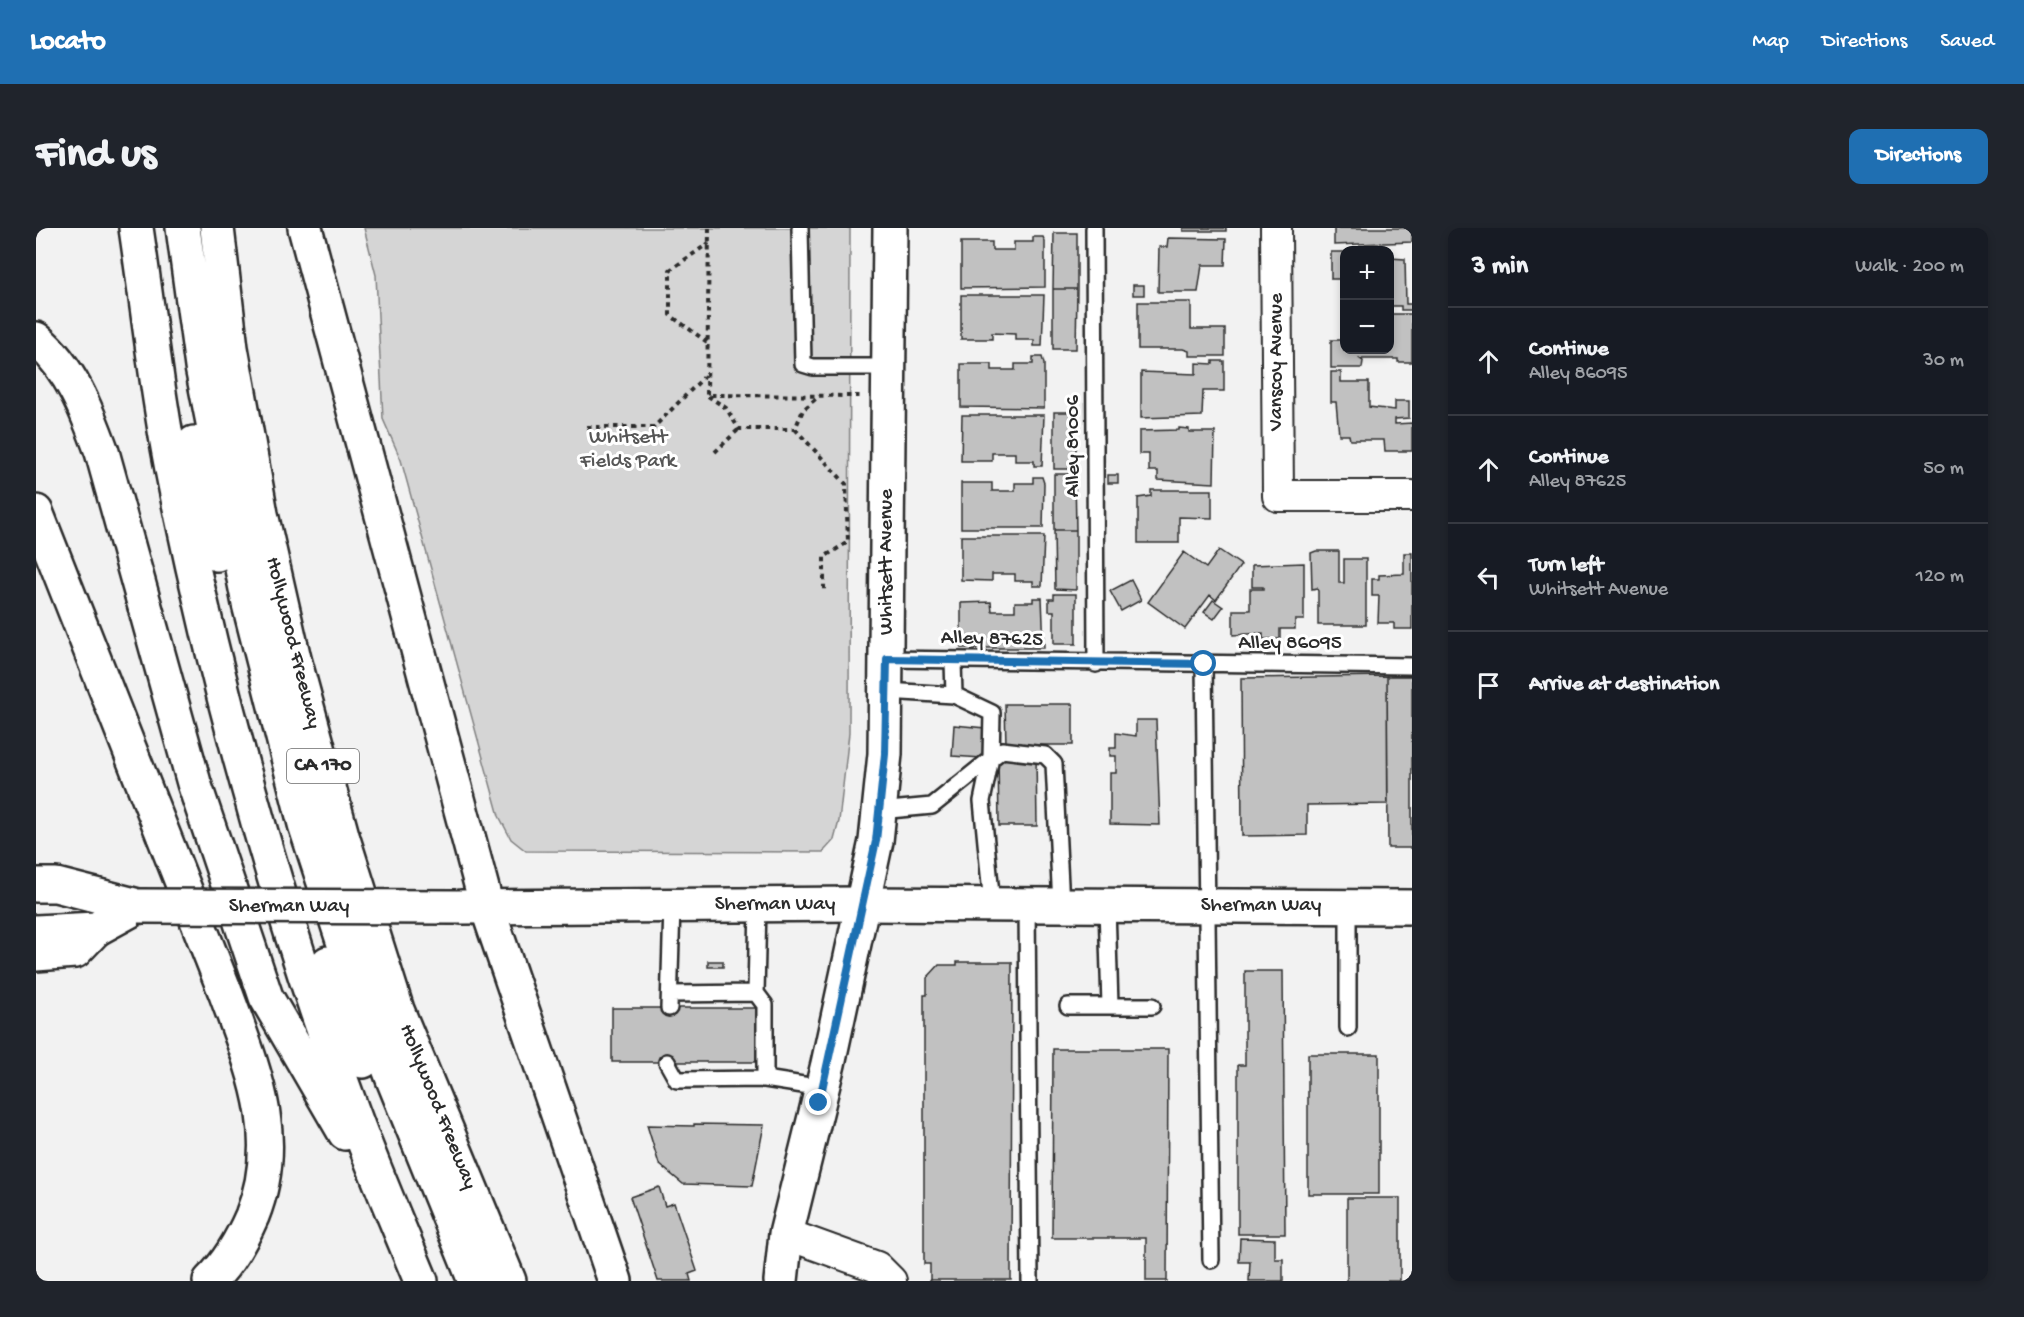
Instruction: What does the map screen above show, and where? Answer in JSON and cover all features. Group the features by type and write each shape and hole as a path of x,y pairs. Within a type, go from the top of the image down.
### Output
{"main road":[{"path":"136,228 176,486 212,652 252,804 313,998 354,1115 421,1281"},
{"path":"162,228 171,306 205,501 266,759 342,1011 451,1281"},
{"path":"183,228 202,367 249,604 305,824 355,977 393,1079 475,1281"},
{"name":"Hollywood Freeway","path":"217,228 231,348 261,514 294,659 340,828 397,1010 509,1281"},
{"path":"305,228 472,907 615,1281"},
{"name":"Whitsett Avenue","path":"780,1281 786,1234 822,1088 876,841 885,754 890,228"},
{"path":"36,339 47,348 66,373 84,403 102,452 194,783 266,996 400,1230"},
{"path":"36,512 226,994 253,1067 264,1112 267,1138 265,1177 258,1202 233,1252 210,1281"},
{"name":"Sherman Way","path":"36,885 56,885 138,906 472,907 861,904 1412,907"},
{"name":"Sherman Way","path":"36,932 96,929 138,906"},
{"path":"36,954 75,951 96,929"}],"street":[{"name":"Vanscoy Avenue","path":"1276,228 1278,496 1412,496"},
{"path":"786,1234 877,1267 891,1281"}],"lane":[{"path":"800,228 803,364 889,381"},
{"name":"Alley 81006","path":"1094,228 1096,664"},
{"name":"Alley 87625","path":"887,659 1096,664"},
{"path":"953,661 954,695"},
{"name":"Alley 86095","path":"1096,664 1412,666"},
{"path":"1204,664 1205,906 1211,1260"},
{"path":"886,691 954,695 992,713 991,758 982,801 992,905"},
{"path":"879,811 932,806 1002,750 1044,755 1054,764 1061,905"},
{"path":"758,905 756,993 765,1005 765,1079"},
{"path":"1027,905 1030,1281"},
{"path":"672,906 669,1001 756,993"},
{"path":"1107,906 1110,1006"},
{"path":"1348,907 1348,1028"},
{"path":"1068,1006 1152,1006"},
{"path":"667,1062 677,1080 765,1079 822,1088"}],"path":[{"path":"707,395 709,228"},
{"path":"708,342 670,315 670,270 709,243"},
{"path":"587,427 654,427 707,373"},
{"path":"707,395 819,396 889,381"},
{"path":"707,395 726,408 739,429"},
{"path":"795,429 803,410 819,396"},
{"path":"715,452 739,429 795,429 846,484 848,542 824,557 824,593"}],"green space":[{"name":"Whitsett Fields Park","path":"364,228 850,228 849,733 839,821 834,840 823,852 526,851 511,839 499,816 401,460 383,419 376,275"}],"building":[{"path":"1183,228 1226,228 1226,231 1183,231"},
{"path":"1334,228 1412,228 1412,242 1334,245"},
{"path":"1054,233 1077,233 1077,289 1053,289"},
{"path":"1033,237 1043,237 1045,242 1045,287 961,288 961,242 992,242 992,250 1014,250 1014,242 1033,242"},
{"path":"1168,238 1226,239 1225,265 1202,265 1198,292 1158,292 1159,247 1167,247"},
{"path":"1331,252 1340,252 1340,279 1331,279"},
{"path":"1394,258 1405,259 1406,304 1412,304 1412,310 1401,310 1401,306 1394,306"},
{"path":"1133,285 1144,285 1144,295 1133,295"},
{"path":"1053,289 1077,289 1076,349 1053,349"},
{"path":"961,295 1044,295 1042,346 1034,346 1034,340 1015,340 1015,334 992,333 992,339 961,339"},
{"path":"1138,302 1191,302 1191,329 1225,329 1225,356 1189,356 1189,351 1183,349 1138,349"},
{"path":"1394,314 1412,314 1412,362 1398,362 1398,359 1360,359 1363,361 1362,368 1331,368 1331,340 1340,340 1340,354 1394,354"},
{"path":"1033,357 1042,357 1044,364 1044,408 961,407 961,364 992,364 992,370 1015,370 1015,364 1033,364"},
{"path":"1213,361 1224,361 1224,391 1203,391 1202,416 1141,418 1141,372 1196,374 1196,363 1213,364"},
{"path":"1331,372 1341,372 1341,382 1369,382 1369,407 1395,410 1395,401 1409,401 1409,418 1395,419 1395,424 1412,423 1412,451 1385,451 1384,440 1350,440 1349,435 1339,435 1336,402 1331,402"},
{"path":"1054,412 1076,412 1076,469 1054,469"},
{"path":"962,415 1044,415 1042,466 1034,466 1034,461 1015,461 1015,453 992,453 992,461 961,461"},
{"path":"1179,428 1189,429 1189,432 1215,432 1214,483 1158,480 1158,471 1149,471 1149,454 1139,454 1139,431 1179,430"},
{"path":"1054,474 1075,474 1076,530 1054,530"},
{"path":"1108,475 1118,475 1118,483 1108,483"},
{"path":"1033,477 1042,477 1044,483 1043,528 961,528 961,483 992,483 992,491 1015,491 1015,483 1033,483"},
{"path":"1151,490 1212,490 1212,518 1179,517 1179,543 1138,543 1138,498 1151,496"},
{"path":"1054,530 1076,530 1076,590 1055,589"},
{"path":"961,536 1044,536 1042,586 1033,586 1033,581 1015,581 1015,574 992,574 992,581 961,580"},
{"path":"1219,550 1241,565 1216,600 1210,595 1185,629 1148,602 1184,552 1206,568"},
{"path":"1339,551 1339,583 1344,583 1344,559 1366,559 1366,625 1318,625 1318,591 1317,588 1312,589 1311,553"},
{"path":"1404,553 1412,553 1412,629 1394,629 1394,623 1378,623 1379,596 1372,596 1372,579 1379,579 1379,575 1404,574"},
{"path":"1304,563 1304,620 1295,620 1295,629 1280,629 1280,639 1263,639 1263,633 1233,635 1233,610 1250,610 1250,589 1263,589 1263,587 1252,587 1252,565"},
{"path":"1131,580 1141,600 1121,611 1110,591"},
{"path":"1054,594 1076,594 1076,644 1054,644 1054,611 1049,611 1049,599 1054,599"},
{"path":"1033,598 1042,598 1044,648 961,648 961,603 991,602 992,611 1015,611 1015,602 1033,602"},
{"path":"1213,600 1223,607 1214,619 1204,612"},
{"path":"1387,676 1412,676 1412,848 1388,848"},
{"path":"1387,676 1388,804 1307,805 1307,835 1242,836 1241,678"},
{"path":"1005,704 1073,704 1073,745 1006,745"},
{"path":"1136,720 1156,720 1160,825 1110,824 1110,773 1116,773 1116,756 1110,756 1110,748 1116,748 1116,733 1136,736"},
{"path":"954,725 985,728 982,758 952,756"},
{"path":"998,756 1036,756 1037,826 999,826"},
{"path":"708,961 723,961 723,967 708,967"},
{"path":"957,962 1012,962 1011,1280 930,1280 930,1264 924,1264 924,995 927,995 927,978 939,965 957,965"},
{"path":"1245,971 1283,971 1285,1234 1238,1234 1238,1065 1245,1065"},
{"path":"612,1008 759,1008 758,1062 612,1062"},
{"path":"1053,1049 1168,1049 1167,1281 1146,1281 1146,1238 1052,1238"},
{"path":"1308,1054 1379,1054 1379,1194 1308,1194"},
{"path":"694,1124 764,1125 752,1186 683,1184 659,1164 647,1125 694,1126"},
{"path":"659,1187 665,1206 674,1203 697,1271 689,1274 691,1281 658,1281 630,1197"},
{"path":"1347,1198 1400,1198 1400,1281 1347,1281"},
{"path":"1240,1238 1275,1239 1275,1259 1283,1259 1283,1281 1249,1281 1250,1262 1239,1262"}],"route":[{"path":"819,1103 876,841 885,754 887,659 1204,664"}]}
